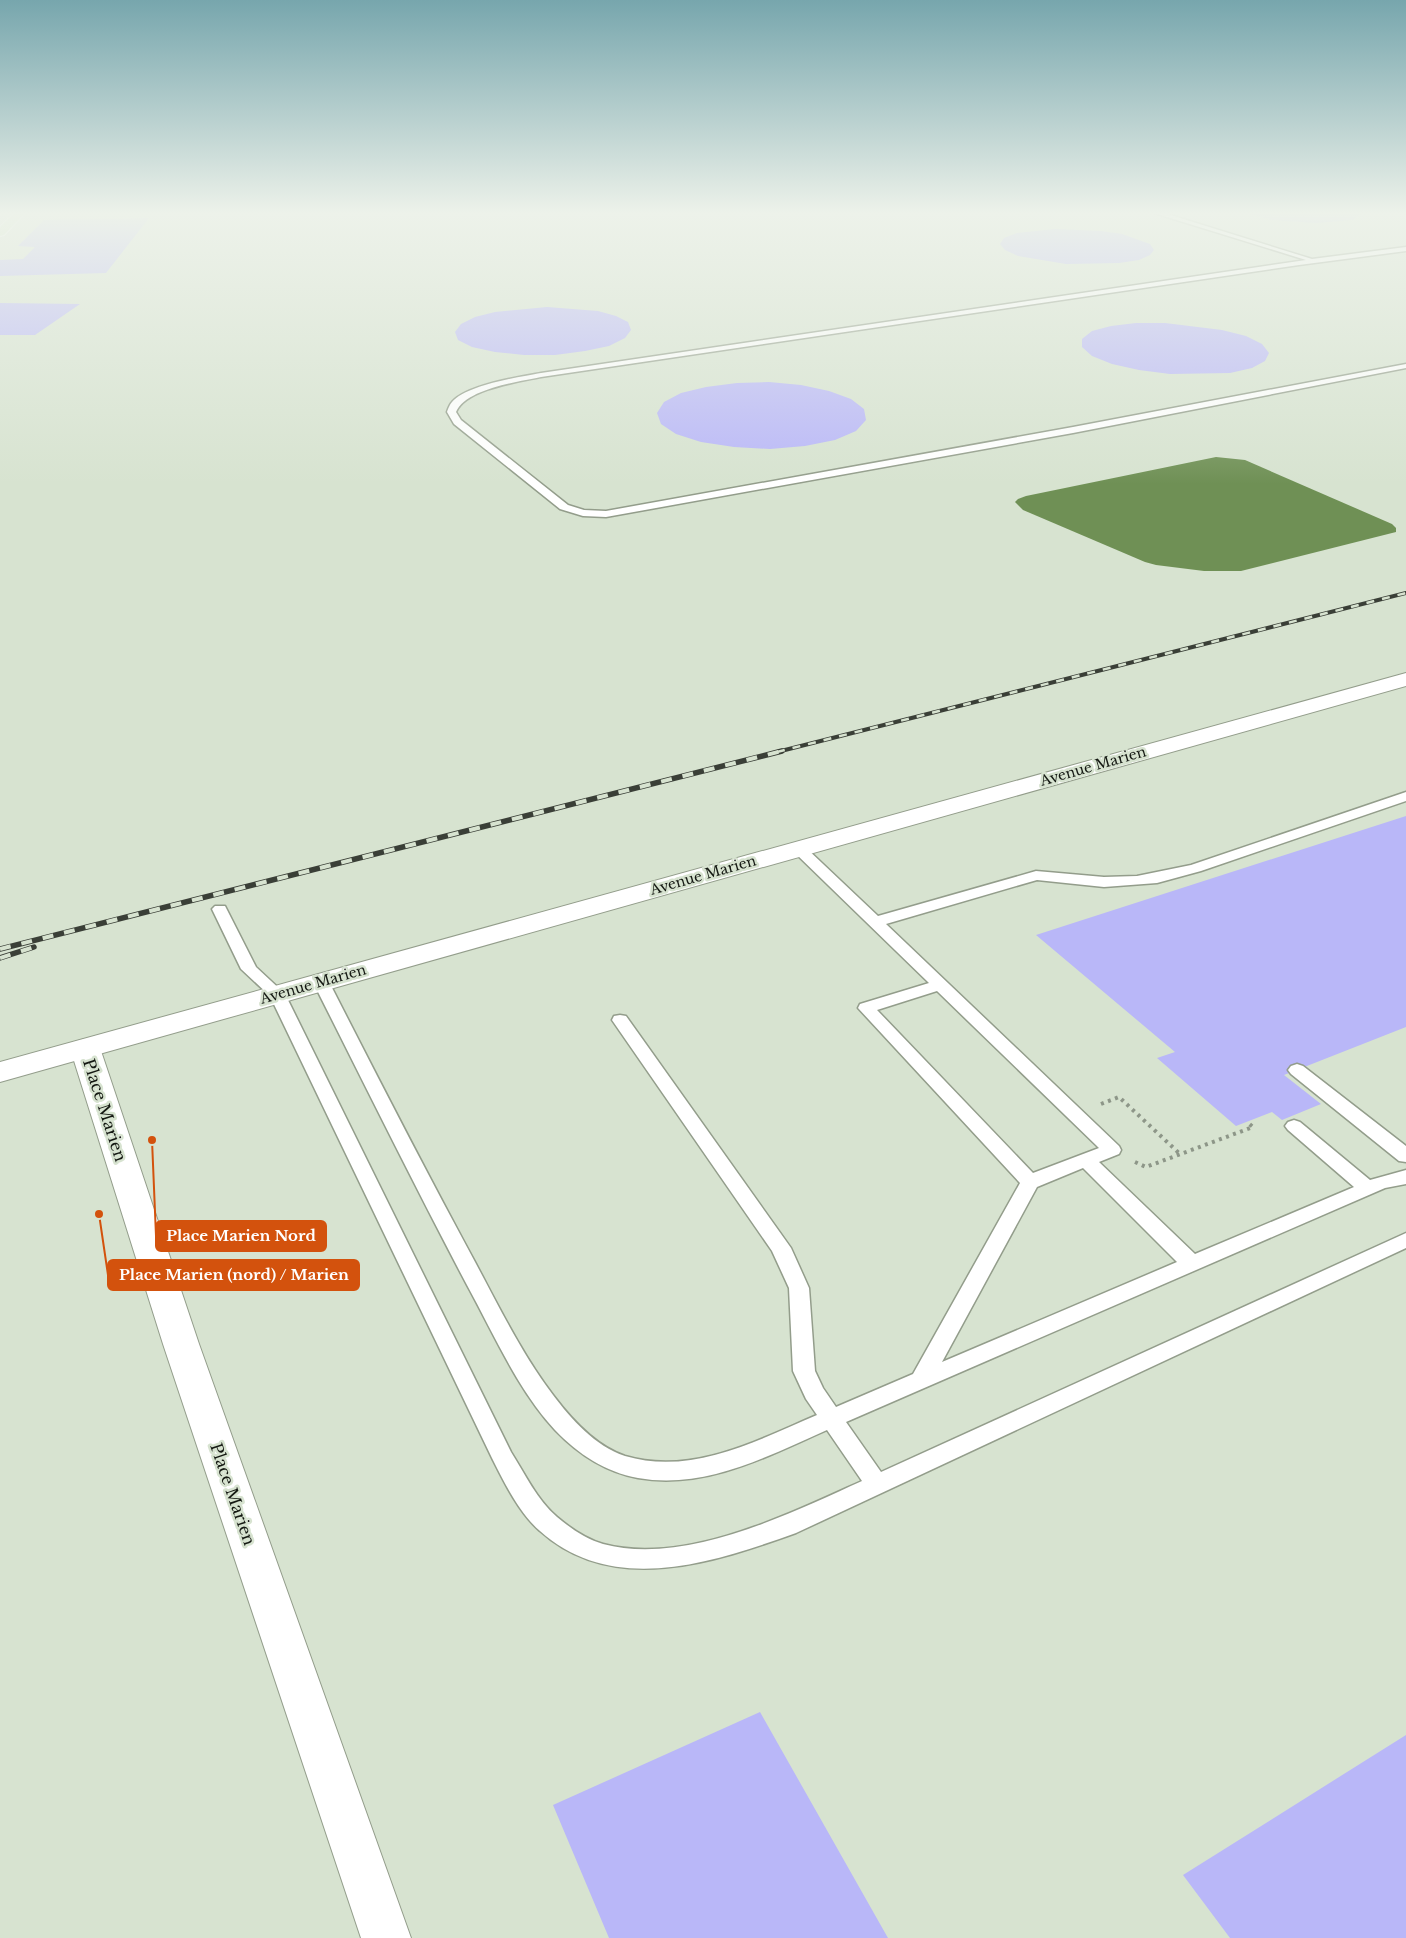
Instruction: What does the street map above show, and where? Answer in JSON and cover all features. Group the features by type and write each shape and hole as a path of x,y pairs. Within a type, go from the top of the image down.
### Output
{"street":[{"name":"Avenue Marien","path":"0,1072 1406,679"},
{"name":"Place Marien","path":"85,1048 182,1344 386,1938"}],"lane":[{"path":"1031,303 518,380 468,394 454,405 450,411 451,416 564,506 584,513 606,514 1073,430 1406,366"},
{"path":"875,922 1036,875 1104,882 1157,878 1196,868 1406,796"},
{"path":"799,849 1112,1150 1030,1182 921,1380"},
{"path":"220,909 249,968 277,994 504,1458 527,1498 547,1523 566,1539 592,1552 624,1557 669,1558 726,1548 788,1526 1406,1240"},
{"path":"320,982 450,1235 529,1378 555,1414 581,1440 604,1457 637,1468 671,1472 705,1468 740,1458 1368,1188 1406,1177"},
{"path":"940,985 866,1008 1030,1182"},
{"path":"620,1020 781,1248 798,1288 804,1371 814,1393 830,1419 877,1484"},
{"path":"1297,1070 1406,1156"},
{"path":"1294,1126 1368,1188"},
{"path":"1086,1160 1192,1264"}],"path":[{"path":"1119,1098 1180,1154"},
{"path":"1146,1167 1253,1127 1247,1122"}],"shaded area":[{"path":"1216,457 1245,460 1392,524 1396,528 1396,532 1241,571 1204,571 1145,562 1023,510 1015,502 1026,496"}],"building":[{"path":"0,303 80,304 35,335 0,335"},
{"path":"547,307 598,311 616,316 628,322 631,330 625,338 609,346 555,355 524,355 472,347 458,340 455,332 461,324 475,317 495,312"},
{"path":"1136,323 1165,323 1222,330 1246,336 1262,344 1269,353 1265,361 1252,368 1230,373 1170,374 1112,364 1092,356 1082,347 1082,339 1092,331 1111,326"},
{"path":"769,382 801,385 829,391 851,399 864,409 866,420 856,431 835,440 805,446 770,449 734,447 701,442 676,434 661,424 657,413 664,402 681,393 706,387 737,383"},
{"path":"1406,816 1406,1027 1284,1075 1321,1104 1282,1120 1272,1112 1236,1126 1157,1058 1175,1052 1036,935"},
{"path":"760,1712 888,1938 609,1938 553,1805"},
{"path":"1406,1735 1406,1938 1230,1938 1183,1875"}],"railway":[{"path":"777,752 1406,593"},
{"path":"0,949 782,751"},
{"path":"0,958 34,947"}],"place":[{"name":"Place Marien Nord","path":"152,1140"},
{"name":"Place Marien (nord) / Marien","path":"99,1214"}]}
